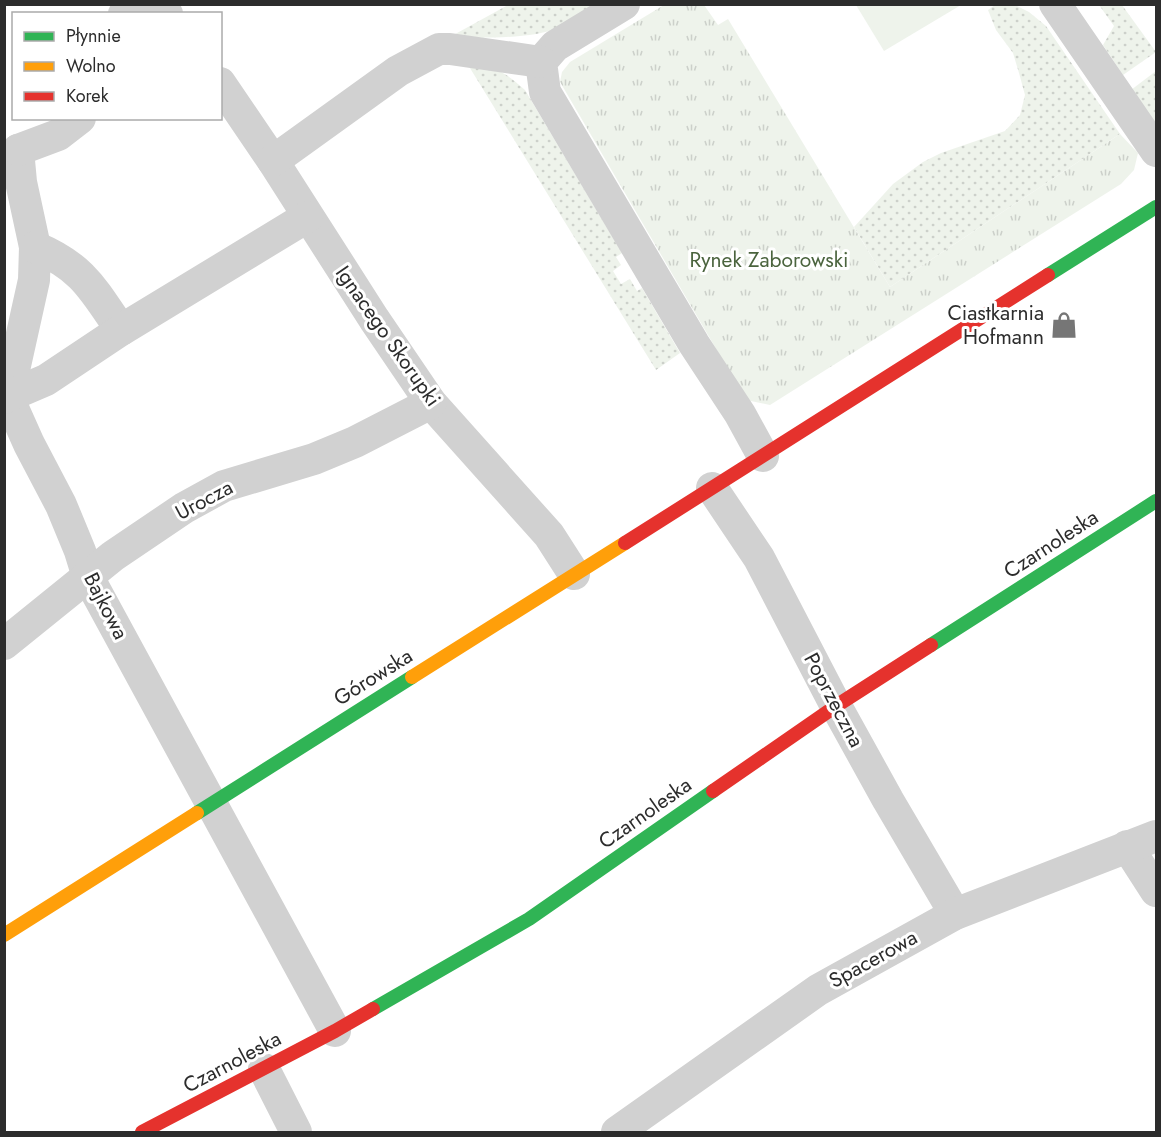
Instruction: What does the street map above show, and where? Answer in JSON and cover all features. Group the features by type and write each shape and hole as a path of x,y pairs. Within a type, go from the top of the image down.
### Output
{"street":[{"path":"624,4 555,46 541,62 545,92 694,344 740,414 763,456 1156,207"},
{"path":"1055,4 1156,151"},
{"path":"273,161 398,71 439,49 541,62"},
{"name":"Ignacego Skorupki","path":"222,86 431,403 549,535 574,574"},
{"path":"11,148 34,120"},
{"path":"11,148 58,135 77,120"},
{"path":"6,398 34,280 35,247 11,148"},
{"path":"6,398 46,380 121,330 307,217"},
{"path":"35,247 61,259 86,279 121,330"},
{"name":"Bajkowa","path":"6,398 61,505 88,577 335,1031"},
{"name":"Urocza","path":"4,644 145,534 224,486 314,459 355,442 431,403"},
{"name":"Górowska","path":"4,934 763,456"},
{"name":"Poprzeczna","path":"712,488 759,558 836,706 955,914"},
{"name":"Czarnoleska","path":"142,1132 335,1031 529,919 836,706 1156,501"},
{"name":"Spacerowa","path":"616,1132 818,990 955,914 1156,836"},
{"path":"1126,846 1156,891"},
{"path":"264,1069 296,1132"}],"green space":[{"path":"508,5 598,5 566,25 549,31 506,37 448,38"},
{"name":"Rynek Zaborowski","path":"664,5 704,5 718,25 728,19 890,287 1120,134 1138,153 1134,170 1121,184 770,405 746,400 560,82 562,72 570,62"},
{"path":"856,5 961,5 884,51"},
{"path":"995,5 1015,5 1029,12 1046,26 1120,134 890,287 854,227 893,184 923,162 941,153 1005,131 1020,115 1025,95 1013,53 996,30 988,10"},
{"path":"1099,5 1122,5 1156,52 1123,75 1103,45 1114,26"},
{"path":"465,60 498,70 525,90 622,253 616,257 621,265 613,271 621,284 630,279 637,291 642,288 680,353 656,370"},
{"path":"1156,71 1156,127 1131,90"}],"traffic: fast":[{"path":"1048,275 1156,207"},
{"path":"931,645 1156,501"},
{"path":"197,813 412,677"},
{"path":"373,1009 529,919 713,791"}],"traffic: slow":[{"path":"412,677 625,543"},
{"path":"4,935 197,813"}],"traffic: jam":[{"path":"625,543 1048,275"},
{"path":"713,791 836,706 931,645"},
{"path":"142,1132 373,1009"}],"place":[{"name":"Ciastkarnia Hofmann","path":"1064,325"}]}
